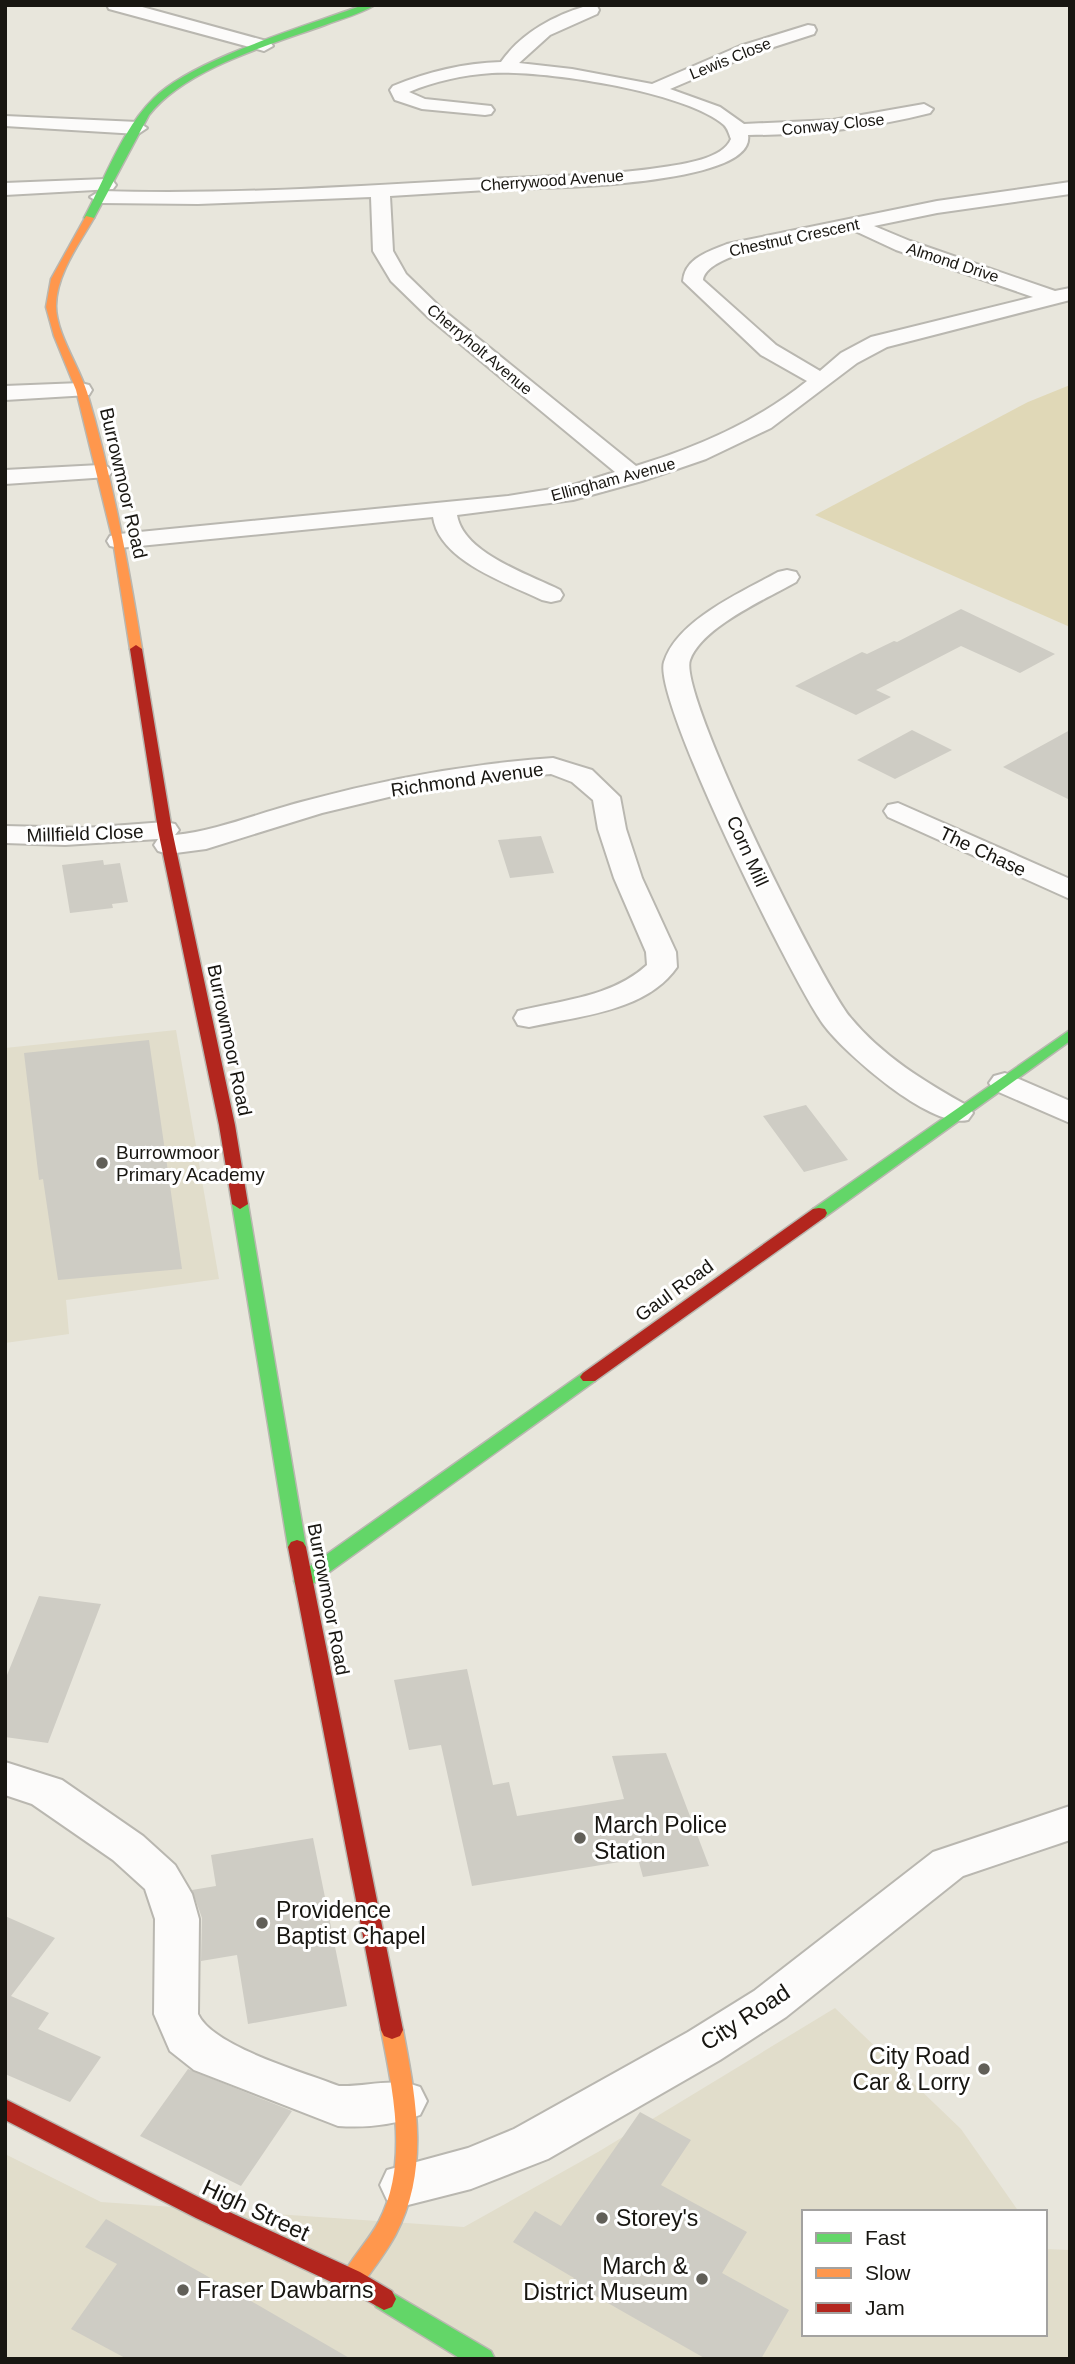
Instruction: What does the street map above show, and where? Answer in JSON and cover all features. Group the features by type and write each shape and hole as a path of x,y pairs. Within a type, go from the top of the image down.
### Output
{"street":[{"path":"115,5 264,46"},
{"name":"Burrowmoor Road","path":"352,2280 391,2221 404,2185 408,2146 404,2101 303,1581 227,1125 167,837 119,541 81,390 59,336 51,307 56,279 138,128 157,100 172,87 264,46 371,5"},
{"path":"507,67 510,61 542,33 558,23 591,10"},
{"name":"Lewis Close","path":"654,90 746,50 808,30"},
{"path":"485,110 422,104 401,96 399,90 411,84 455,73 507,67 581,75 654,90 723,114 733,120 740,131"},
{"name":"Conway Close","path":"740,131 834,127 879,121 924,109"},
{"path":"5,121 138,128"},
{"name":"Cherrywood Avenue","path":"5,189 103,191 212,200 607,178 678,170 726,156 740,141 740,131"},
{"name":"Chestnut Crescent","path":"822,379 789,365 771,352 694,281 694,272 706,260 734,248 937,207 1070,188"},
{"name":"Cherryholt Avenue","path":"380,190 383,251 398,277 436,314 635,476"},
{"name":"Almond Drive","path":"856,224 882,239 1061,295"},
{"name":"Ellingham Avenue","path":"119,541 444,510 573,493 635,476 698,454 763,423 849,358 879,342 1061,295"},
{"path":"5,393 81,390"},
{"path":"5,477 100,472"},
{"path":"444,510 447,530 472,556 551,595"},
{"name":"Corn Mill","path":"787,577 723,613 685,646 677,661 676,678 686,713 777,917 836,1020 870,1056 913,1088 957,1113"},
{"name":"Richmond Avenue","path":"167,837 205,840 313,807 397,787 511,769 553,766 582,776 606,797 612,829 628,878 661,952 662,967 650,980 632,992 529,1018"},
{"name":"The Chase","path":"898,811 1070,890"},
{"name":"Millfield Close","path":"5,834 46,838 167,837"},
{"name":"Gaul Road","path":"303,1581 957,1113 1005,1083 1070,1034"},
{"path":"1005,1083 1070,1113"},
{"path":"5,1778 47,1792 128,1848 160,1877 170,1894 177,1919 176,2014 186,2037 211,2056 338,2106 356,2107 404,2101"},
{"name":"City Road","path":"404,2185 471,2168 531,2144 704,2046 770,2004 948,1864 1070,1823"},
{"name":"High Street","path":"5,2109 204,2211 352,2280 483,2359"}],"shaded area":[{"path":"1070,385 1070,627 815,515 1028,402"},
{"name":"Burrowmoor Primary Academy","path":"176,1030 219,1279 66,1300 69,1334 5,1343 5,1048"},
{"path":"835,2008 961,2129 1018,2210 802,2210 802,2336 1047,2336 1047,2249 1070,2250 1070,2359 5,2359 5,2154 101,2202 464,2227 598,2152"}],"building":[{"path":"961,609 1055,654 1020,673 961,646 876,690 891,697 856,715 795,686 862,652 867,654 897,642"},
{"path":"912,730 952,750 895,779 857,760"},
{"path":"1070,730 1070,800 1003,767"},
{"path":"541,836 554,873 510,878 498,840"},
{"path":"103,860 104,865 120,863 128,902 112,904 113,908 70,913 62,865"},
{"path":"149,1040 182,1269 58,1280 43,1179 39,1180 24,1053"},
{"path":"806,1105 848,1160 804,1172 763,1116"},
{"path":"39,1596 101,1604 48,1743 5,1737 5,1680"},
{"name":"March Police Station","path":"467,1669 493,1785 509,1782 517,1816 624,1799 612,1756 666,1753 709,1866 643,1877 638,1859 472,1886 441,1745 409,1750 394,1680"},
{"name":"Providence Baptist Chapel","path":"313,1838 347,2006 248,2024 237,1955 201,1961 202,1918 192,1890 216,1886 211,1855"},
{"path":"5,1916 55,1938 11,1996 49,2013 38,2029 101,2057 70,2102 5,2074"},
{"path":"188,2069 292,2111 241,2186 140,2136"},
{"path":"640,2112 691,2140 661,2185 747,2232 722,2273 789,2310 761,2359 706,2359 571,2282 574,2278 513,2242 535,2211 561,2226"},
{"path":"106,2219 351,2359 127,2359 71,2329 117,2264 85,2247"}],"traffic: fast":[{"path":"89,218 137,128 156,101 171,88 224,61 371,5"},
{"path":"819,1213 1070,1034"},
{"path":"240,1204 297,1547"},
{"path":"303,1581 589,1377"},
{"path":"384,2299 483,2359"}],"traffic: slow":[{"path":"89,218 56,279 51,307 59,336 81,390 119,541 136,649"},
{"path":"352,2280 387,2229 400,2198 405,2175 407,2151 404,2102 392,2030"}],"traffic: jam":[{"path":"136,649 165,830 227,1125 240,1204"},
{"path":"589,1377 819,1213"},
{"path":"297,1547 392,2030"},
{"path":"5,2109 204,2211 352,2280 384,2299"}],"place":[{"name":"Burrowmoor Primary Academy","path":"102,1163"},
{"name":"March Police Station","path":"580,1838"},
{"name":"Providence Baptist Chapel","path":"262,1923"},
{"name":"City Road Car & Lorry","path":"984,2069"},
{"name":"Storey's","path":"602,2218"},
{"name":"March & District Museum","path":"702,2279"},
{"name":"Fraser Dawbarns","path":"183,2290"}]}
